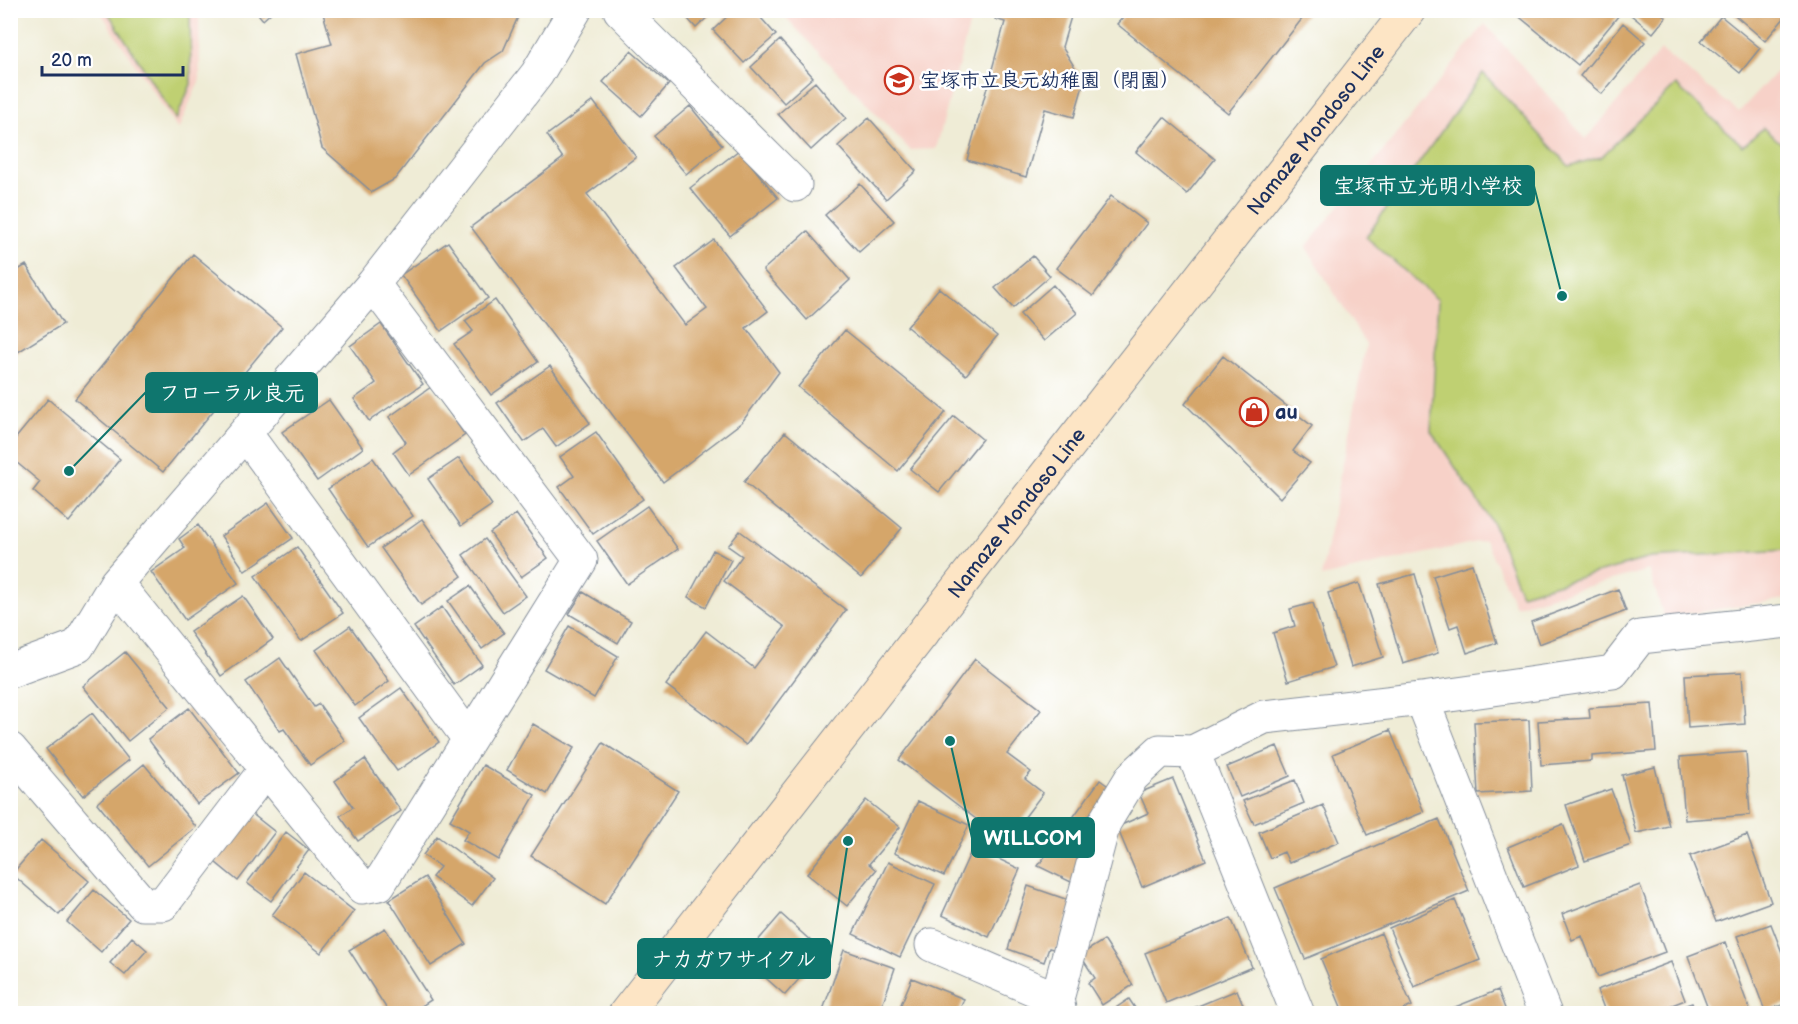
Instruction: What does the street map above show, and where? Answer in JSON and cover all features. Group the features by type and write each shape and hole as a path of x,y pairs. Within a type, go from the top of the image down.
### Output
{"main road":[{"name":"Namaze Mondoso Line","path":"625,1014 1408,10"}],"street":[{"path":"10,671 78,646 116,583 373,284 537,74 576,10"},
{"path":"620,10 795,185"},
{"path":"116,583 362,887 379,884 581,560 373,284"},
{"path":"245,433 469,739"},
{"path":"932,945 1058,1006 1104,823 1132,777 1160,751 1192,752 1264,717 1422,699 1613,672 1640,637 1788,621"},
{"path":"1422,699 1545,1014"},
{"path":"10,749 143,904 164,904 266,769"},
{"path":"1192,752 1298,1014"}],"shaded area":[{"path":"100,11 199,11 200,79 178,130"},
{"name":"宝塚市立良元幼稚園（閉園）","path":"780,11 973,11 936,149 910,150"},
{"path":"1485,24 1586,139 1661,50 1739,112 1787,60 1787,599 1664,617 1649,570 1515,606 1485,540 1321,577 1366,345 1306,247"}],"green space":[{"path":"107,11 190,11 191,84 176,120"},
{"path":"1483,73 1569,166 1601,157 1676,85 1743,146 1763,128 1787,148 1787,550 1650,558 1521,594 1494,525 1431,431 1438,300 1366,237"}],"building":[{"path":"255,10 274,10 263,20"},
{"path":"322,10 521,10 503,51 485,63 395,179 372,192 322,148 296,54 332,44"},
{"path":"680,10 715,10 696,28"},
{"path":"734,10 754,10 776,35 744,63 713,30"},
{"path":"997,10 1073,10 1062,47 1084,82 1074,117 1045,109 1026,177 967,160 1005,22 995,19"},
{"path":"1115,10 1309,10 1228,113 1117,24 1123,17"},
{"path":"1519,10 1614,10 1619,15 1578,65 1516,14"},
{"path":"1625,10 1657,10 1666,17 1653,33"},
{"path":"1729,10 1777,10 1785,17 1765,41"},
{"path":"1721,16 1760,48 1740,73 1701,41"},
{"path":"1623,23 1645,42 1602,94 1580,76"},
{"path":"780,40 813,77 784,103 751,67"},
{"path":"631,51 669,84 641,116 603,82"},
{"path":"815,82 846,118 811,150 778,114"},
{"path":"593,101 636,157 587,194 685,325 707,309 676,268 714,240 768,311 746,328 779,372 742,422 663,482 471,227 563,158 547,135"},
{"path":"690,106 722,145 686,174 654,136"},
{"path":"1164,117 1215,159 1187,194 1136,152"},
{"path":"869,118 916,171 886,199 838,146"},
{"path":"739,150 778,198 730,236 690,188"},
{"path":"860,184 894,221 859,252 825,215"},
{"path":"1111,196 1147,223 1093,296 1056,268"},
{"path":"807,231 850,280 807,320 763,270"},
{"path":"448,242 488,298 441,331 401,275"},
{"path":"193,254 282,327 163,472 75,399"},
{"path":"1033,256 1050,276 1013,308 995,288"},
{"path":"26,265 63,324 10,357 10,275"},
{"path":"1053,285 1077,313 1044,341 1020,314"},
{"path":"939,288 997,336 966,375 907,327"},
{"path":"495,300 538,362 491,395 454,344 473,331 465,321"},
{"path":"381,324 423,384 369,421 354,399 376,383 350,346"},
{"path":"845,330 946,412 898,471 798,387"},
{"path":"1223,356 1312,426 1293,451 1310,463 1280,498 1185,404"},
{"path":"550,366 590,423 556,447 543,429 524,442 497,403"},
{"path":"431,387 465,435 409,475 393,452 406,442 389,417"},
{"path":"48,399 120,459 69,522 33,491 40,482 10,457 10,445"},
{"path":"329,400 363,448 317,481 282,432"},
{"path":"954,416 982,439 939,492 910,469"},
{"path":"596,432 643,499 593,534 559,487 574,476 560,457"},
{"path":"785,432 902,528 861,578 744,482"},
{"path":"373,458 413,516 368,547 328,489"},
{"path":"459,458 492,505 461,526 428,479"},
{"path":"268,503 293,538 245,571 221,536"},
{"path":"647,506 678,549 627,584 597,541"},
{"path":"516,514 548,558 521,577 490,533"},
{"path":"422,519 462,576 421,605 381,548"},
{"path":"198,525 238,583 185,620 151,572 185,548 179,539"},
{"path":"740,531 846,610 746,745 666,685 706,631 754,668 785,627 724,581 742,556 728,546"},
{"path":"485,539 526,596 503,612 463,555"},
{"path":"297,547 343,613 301,641 255,576"},
{"path":"713,550 731,560 706,607 688,597"},
{"path":"1472,564 1497,643 1467,653 1458,625 1450,628 1433,576"},
{"path":"1415,574 1438,653 1403,664 1379,584"},
{"path":"1359,583 1383,657 1351,667 1328,593"},
{"path":"470,586 504,633 482,649 448,601"},
{"path":"1618,589 1626,611 1539,644 1531,622"},
{"path":"583,592 631,621 618,643 569,614"},
{"path":"243,596 273,639 221,676 190,632"},
{"path":"1313,603 1334,667 1288,681 1273,633 1295,626 1290,609"},
{"path":"442,607 482,665 454,685 414,627"},
{"path":"350,626 389,681 355,706 316,650"},
{"path":"569,626 618,656 594,698 544,669"},
{"path":"125,652 170,707 128,741 83,686"},
{"path":"280,658 314,707 319,704 345,741 310,765 284,729 280,731 246,682"},
{"path":"975,659 1041,710 1007,754 1031,772 1025,779 1043,793 1006,842 899,760"},
{"path":"1742,672 1745,724 1688,728 1685,675"},
{"path":"401,688 439,742 397,771 359,718"},
{"path":"1652,704 1656,751 1592,756 1592,761 1541,765 1538,721 1590,718 1589,708"},
{"path":"189,708 239,773 197,804 148,739"},
{"path":"92,713 129,760 83,796 46,749"},
{"path":"1529,720 1532,791 1478,794 1474,722"},
{"path":"533,724 574,748 547,794 507,770"},
{"path":"1390,730 1424,812 1367,835 1333,754"},
{"path":"603,743 678,791 605,904 531,856"},
{"path":"1277,746 1290,776 1240,797 1227,767"},
{"path":"1746,752 1750,815 1685,820 1680,757"},
{"path":"365,759 401,811 358,841 340,816 353,807 335,781"},
{"path":"144,764 196,827 148,866 97,803"},
{"path":"483,765 535,795 498,860 463,840 469,831 450,820"},
{"path":"1655,767 1669,826 1636,833 1622,775"},
{"path":"1173,779 1206,860 1142,887 1117,827 1148,813 1139,793"},
{"path":"1100,780 1111,788 1073,883 1038,866"},
{"path":"1295,780 1304,803 1254,824 1243,801"},
{"path":"1611,789 1631,845 1585,861 1566,805"},
{"path":"866,800 900,827 869,864 876,870 847,906 807,874"},
{"path":"918,801 969,825 944,876 894,853"},
{"path":"1323,805 1339,842 1289,863 1284,852 1270,858 1259,832"},
{"path":"251,813 275,832 238,881 215,862"},
{"path":"1439,819 1469,891 1305,959 1275,888"},
{"path":"1563,824 1579,865 1524,887 1508,847"},
{"path":"286,832 309,850 271,901 247,883"},
{"path":"1747,835 1771,902 1716,922 1690,856"},
{"path":"437,836 493,878 472,906 432,877 440,867 423,855"},
{"path":"41,840 89,881 59,915 12,874"},
{"path":"973,847 1020,869 989,937 942,915"},
{"path":"888,862 935,884 900,957 853,934"},
{"path":"304,872 354,911 321,953 272,915"},
{"path":"425,877 466,944 431,966 389,900"},
{"path":"1640,885 1665,952 1598,977 1582,936 1572,940 1562,914"},
{"path":"1028,886 1074,902 1057,950 1049,948 1044,962 1008,949"},
{"path":"94,890 129,919 101,952 67,922"},
{"path":"1455,900 1480,960 1414,987 1389,928"},
{"path":"781,914 823,952 785,995 743,958"},
{"path":"1231,918 1252,967 1166,1003 1145,953"},
{"path":"1771,924 1788,968 1788,1003 1765,1011 1737,936"},
{"path":"385,928 431,1000 409,1014 390,1014 349,950"},
{"path":"1381,933 1412,1006 1394,1014 1344,1014 1321,959"},
{"path":"132,937 147,950 125,975 110,963"},
{"path":"1104,940 1133,985 1102,1005 1088,983 1095,978 1080,955"},
{"path":"1725,942 1751,1014 1710,1014 1688,956"},
{"path":"844,950 895,968 879,1014 822,1013"},
{"path":"1671,962 1685,1000 1649,1014 1606,1014 1597,990"},
{"path":"912,978 964,999 958,1014 897,1014"},
{"path":"1237,990 1247,1014 1181,1014 1181,1013"},
{"path":"1498,990 1507,1014 1440,1014 1440,1013"},
{"path":"1129,999 1139,1014 1107,1014"},
{"path":"1692,1003 1696,1014 1663,1014 1663,1013"}],"place":[{"name":"宝塚市立良元幼稚園（閉園）","path":"899,80"},
{"name":"宝塚市立光明小学校","path":"1562,296"},
{"name":"au","path":"1254,412"},
{"name":"フローラル良元","path":"69,471"},
{"name":"WILLCOM","path":"950,741"},
{"name":"ナカガワサイクル","path":"848,841"}]}
